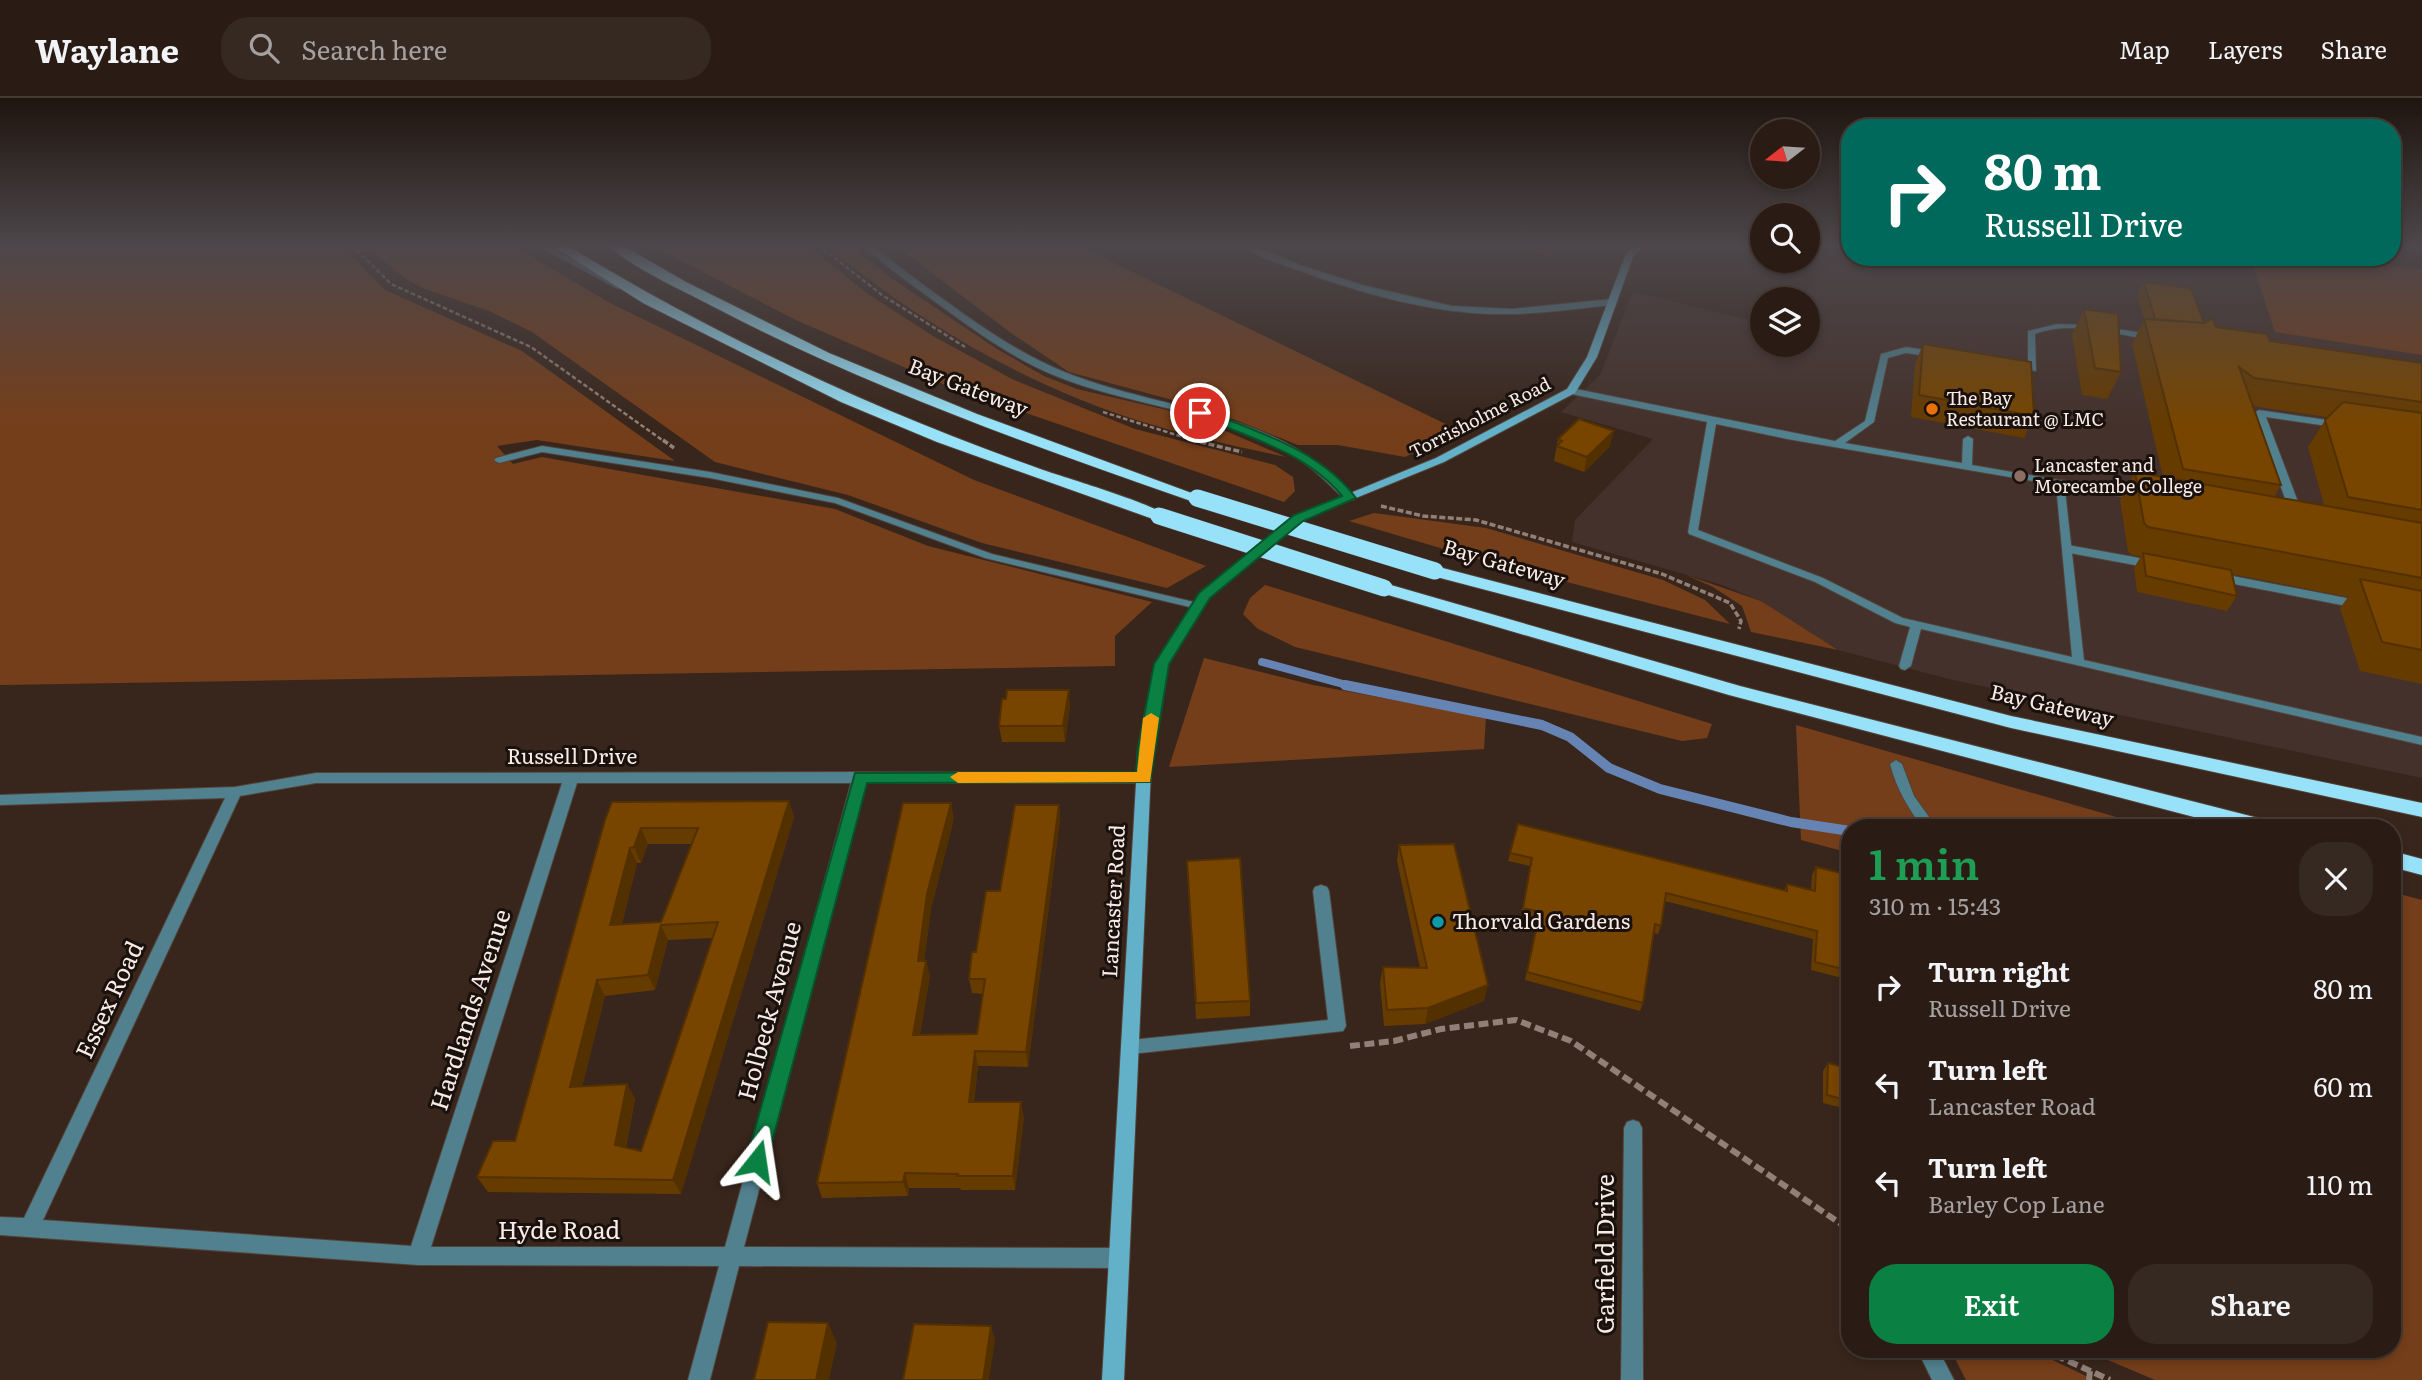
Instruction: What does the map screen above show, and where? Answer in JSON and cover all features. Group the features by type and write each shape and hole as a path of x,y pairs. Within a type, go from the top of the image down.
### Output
{"highway":[{"path":"656,305 769,363 942,439 1159,516 1384,588 1750,695 2231,819"},
{"name":"Bay Gateway","path":"721,305 885,382 1084,459 1197,498 1435,571 2011,722 2136,751 2422,810"},
{"path":"2401,861 2422,867"}],"main road":[{"name":"Torrisholme Road","path":"1332,504 1440,460 1571,391 1592,357 1611,305"},
{"name":"Lancaster Road","path":"1113,1380 1146,748 1161,664 1204,596 1298,518 1332,504"}],"street":[{"path":"950,305 1038,364 1080,382 1200,413 1248,430 1303,456 1331,475 1349,498"},
{"path":"1446,305 1477,311 1535,311 1588,305"},
{"path":"2288,524 2301,526 2259,413 2354,427"},
{"path":"2061,483 2154,500"},
{"path":"2068,548 2163,567"},
{"path":"2204,575 2381,609"},
{"name":"Holbeck Avenue","path":"699,1380 860,777"},
{"name":"Russell Drive","path":"0,800 235,792 316,778 1144,778"},
{"name":"Hardlands Avenue","path":"418,1256 571,779"},
{"name":"Essex Road","path":"29,1228 235,792"},
{"path":"1131,1047 1337,1026 1321,891"},
{"name":"Garfield Drive","path":"1632,1380 1633,1128"},
{"name":"Hyde Road","path":"0,1226 418,1256 1119,1258"},
{"path":"1931,1358 1942,1380"}],"lane":[{"path":"2008,365 2033,369 2031,333 2039,328 2078,328 2166,339"},
{"path":"1837,444 1869,422 1884,356 1906,350 1944,356"},
{"path":"1571,391 1712,422 2061,483 2078,662"},
{"path":"1712,422 1693,532 1819,580 1899,621 1916,626 2422,741"},
{"path":"1967,467 1968,439"},
{"path":"499,460 542,449 710,475 838,501 989,556 1198,606"},
{"path":"1905,666 1916,626"},
{"path":"1896,764 1900,784 1924,819"}],"path":[{"path":"437,305 531,347 710,475"},
{"path":"1349,498 1423,516 1476,520 1662,574 1730,603 1741,621 1738,633"},
{"path":"1341,1047 1394,1041 1441,1029 1516,1020 1571,1041 1841,1224"},
{"path":"2062,1358 2109,1380"},
{"path":"2089,1380 2090,1371"}],"shaded area":[{"path":"0,305 418,305 522,351 675,461 537,440 497,446 513,464 542,457 835,509 928,546 1152,602 1115,636 1115,666 0,685"},
{"path":"471,305 614,305 974,480 1206,566 1167,588 982,543 848,495 715,462 532,332"},
{"path":"766,305 885,305 933,336 1012,379 1135,429 1275,465 1293,477 1295,491 1284,502 945,385"},
{"path":"904,305 931,305 997,349 1044,376 1077,389 1167,410 1212,425 1286,457 1163,428 1102,408 1018,371"},
{"path":"974,305 1200,305 1460,431 1405,457 1338,445 1298,445 1213,411 1069,372"},
{"name":"Lancaster and Morecambe College","path":"1628,305 1686,305 1750,320 1750,357 1820,357 1820,305 2422,305 2422,778 1953,680 1838,650 1761,601 1722,585 1572,542 1575,520 1653,439 1561,412 1600,375"},
{"path":"2266,305 2422,305 2422,355 2275,332"},
{"path":"1374,513 1486,528 1663,580 1705,600 1730,624 1474,558 1349,521"},
{"path":"1686,575 1761,601 1838,650 1751,632 1742,606 1713,587"},
{"path":"1265,585 1712,724 1707,738 1682,741 1295,647 1258,629 1243,614 1250,598"},
{"path":"1204,658 1313,685 1486,717 1484,749 1169,767"},
{"path":"1796,725 2123,819 1841,819 1841,851 1801,840"},
{"path":"2401,894 2422,900 2422,1380 2155,1380 2103,1358 2401,1358"},
{"path":"1955,1358 2049,1358 2094,1380 1966,1380"}],"building":[{"path":"2151,305 2197,305 2204,323 2155,319"},
{"path":"2084,309 2118,314 2121,372 2095,368"},
{"path":"2212,318 2216,327 2267,334 2270,341 2422,363 2422,402 2254,378 2239,367 2281,485 2183,469 2144,319 2205,323"},
{"path":"1923,344 2031,362 2034,416 1919,395"},
{"path":"2343,402 2422,413 2422,510 2348,497 2325,420"},
{"path":"1579,419 1614,431 1587,457 1557,446 1562,441 1558,439"},
{"path":"2135,472 2422,523 2422,578 2148,527 2144,523"},
{"path":"2143,553 2231,570 2237,596 2146,576"},
{"path":"2360,579 2422,591 2422,650 2382,642"},
{"path":"1007,690 1069,690 1063,726 999,726 1002,699 1006,699"},
{"path":"789,801 673,1180 477,1177 493,1141 515,1141 612,802","holes":["641,828 698,828 661,922 610,925 630,848 634,847","718,922 641,1151 615,1145 627,1084 570,1087 597,980 648,975 661,925"]},
{"path":"903,803 951,803 927,894 918,961 926,961 913,1035 977,1034 985,979 969,979 972,952 976,952 986,891 1000,891 1015,805 1059,805 1026,1052 975,1051 969,1102 1021,1102 1013,1176 905,1173 903,1182 817,1183"},
{"path":"1518,824 1787,891 1787,884 1815,891 1816,867 1841,873 1841,969 1815,962 1817,931 1666,893 1661,926 1655,924 1643,1003 1527,972 1540,912 1523,908 1532,858 1510,853"},
{"name":"Thorvald Gardens","path":"1454,844 1488,985 1428,1008 1387,1010 1383,967 1427,968 1399,845"},
{"path":"1240,858 1250,1001 1196,1003 1187,861"},
{"path":"1828,1063 1841,1067 1841,1099 1827,1095"},
{"path":"768,1322 828,1323 816,1380 754,1380"},
{"path":"914,1324 991,1326 983,1380 903,1380"}],"waterway":[{"path":"1262,662 1351,686"},
{"path":"1345,685 1351,686"},
{"path":"1351,686 1542,725 1570,737 1609,768 1660,789 1791,822 1841,830"}],"slow traffic":[{"path":"958,777 1144,778 1151,718"}],"place":[{"name":"The Bay Restaurant @ LMC","path":"1932,409"},
{"name":"Lancaster and Morecambe College","path":"2020,476"},
{"name":"Thorvald Gardens","path":"1438,922"}],"route":[{"path":"757,1161 860,777 1144,778 1146,748 1161,664 1204,596 1298,518 1349,498 1331,475 1303,456 1271,440 1200,413"}]}
